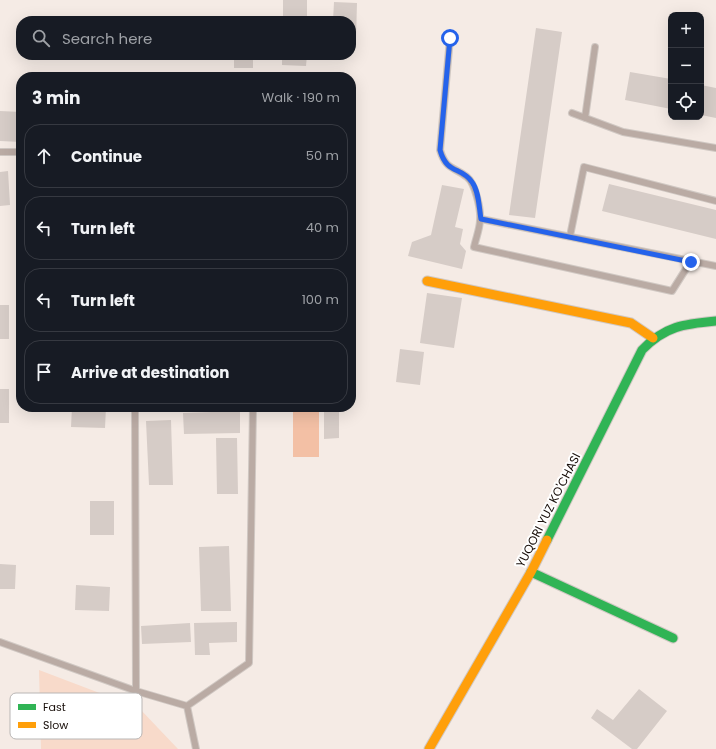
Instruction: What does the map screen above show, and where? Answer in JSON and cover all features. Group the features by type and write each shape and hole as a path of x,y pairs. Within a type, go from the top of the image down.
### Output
{"street":[{"path":"427,282 631,323 653,338"},
{"name":"YUQORI YUZ KO'CHASI","path":"429,749 531,572 642,350 653,338 668,328 716,321"},
{"path":"531,572 673,638"}],"lane":[{"path":"450,38 440,150 443,161 453,170 466,176 473,182 481,219 474,247 672,291 691,262"},
{"path":"585,118 595,47"},
{"path":"572,113 623,132 716,148"},
{"path":"0,152 16,152"},
{"path":"570,236 584,167 716,201"},
{"path":"481,219 716,266"},
{"path":"135,412 136,691"},
{"path":"187,706 249,663 252,412"},
{"path":"0,642 136,691 187,706"},
{"path":"187,706 196,749"}],"shaded area":[{"path":"293,412 319,412 319,457 293,457"},
{"path":"39,670 100,693 40,693"},
{"path":"142,711 178,749 41,749 41,739 142,739"}],"building":[{"path":"283,0 307,0 307,16 283,16"},
{"path":"334,2 357,3 356,38 356,16 333,16"},
{"path":"536,28 562,32 535,218 509,215"},
{"path":"234,60 253,60 253,68 234,68"},
{"path":"282,60 307,60 306,66 282,65"},
{"path":"630,72 668,78 668,108 625,100"},
{"path":"704,86 716,88 716,118 704,116"},
{"path":"0,111 16,112 16,142 0,141"},
{"path":"8,171 10,205 0,206 0,172"},
{"path":"609,184 716,210 716,239 602,211"},
{"path":"442,185 464,189 455,227 463,229 460,244 466,251 462,269 408,256 412,242 431,235"},
{"path":"427,293 462,298 454,348 420,343"},
{"path":"0,305 9,305 9,339 0,339"},
{"path":"400,349 424,352 420,385 396,382"},
{"path":"0,389 9,389 9,423 0,423"},
{"path":"72,412 106,412 105,428 71,427"},
{"path":"240,412 240,433 184,434 183,413"},
{"path":"324,412 339,412 339,438 324,439"},
{"path":"171,420 173,485 149,485 146,421"},
{"path":"216,438 237,438 238,494 217,494"},
{"path":"90,501 114,501 114,535 90,535"},
{"path":"229,546 231,611 201,611 199,547"},
{"path":"0,564 16,565 15,589 0,589"},
{"path":"76,585 110,587 109,611 75,610"},
{"path":"237,622 237,642 209,643 210,655 195,655 194,623"},
{"path":"190,623 191,642 142,644 141,626"},
{"path":"639,689 667,711 637,749 632,749 591,718 597,709 613,720"}],"traffic: fast":[{"path":"547,540 642,350 650,342 667,331 694,323 716,321"},
{"path":"531,572 673,638"}],"traffic: slow":[{"path":"427,281 631,323 653,338"},
{"path":"429,749 531,572 547,540"}],"route":[{"path":"450,38 440,150 443,161 453,170 466,176 473,182 481,219 691,262"}]}
